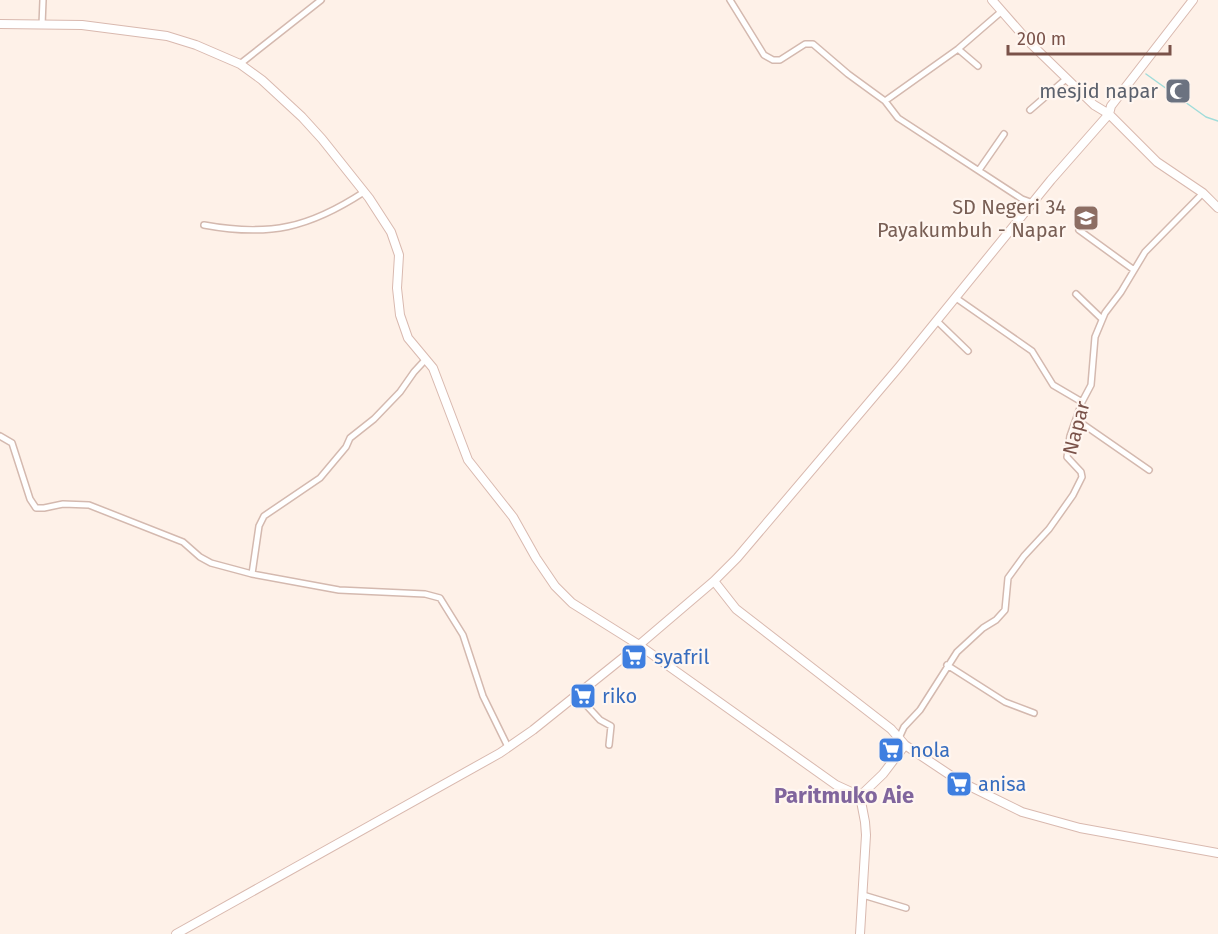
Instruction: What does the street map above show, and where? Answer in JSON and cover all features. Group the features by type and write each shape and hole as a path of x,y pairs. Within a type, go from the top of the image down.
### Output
{"street":[{"path":"42,26 43,0"},
{"path":"240,64 321,0"},
{"path":"730,0 764,55 770,59 780,60 805,44 813,44 848,74 885,100 898,118 1022,199 1033,203"},
{"path":"993,0 1027,40 1094,105 1109,114 1157,162 1203,193 1218,208"},
{"path":"176,934 352,837 508,747 533,730 639,645 714,581 769,521 1109,114 1111,106 1193,0"},
{"path":"885,100 958,49 1002,11"},
{"path":"0,24 82,25 167,36 196,45 240,64 262,80 302,117 364,192 394,238 399,255 397,288 400,315 408,338 426,360 438,381 468,460 513,517 536,558 564,597 639,645 836,785 860,796"},
{"path":"958,49 978,66"},
{"path":"1030,110 1066,79"},
{"path":"979,170 1004,134"},
{"path":"204,225 237,230 292,227 333,211 364,192"},
{"name":"Napar","path":"1077,420 1075,423 1091,385 1095,337 1102,319 1152,244 1203,193"},
{"path":"1079,230 1134,270"},
{"path":"1076,294 1102,319"},
{"path":"956,298 1032,351 1053,385 1082,402"},
{"path":"937,321 968,351"},
{"path":"252,574 259,526 264,516 320,478 346,447 350,438 374,419 426,360"},
{"path":"1077,420 1149,470"},
{"name":"Napar","path":"899,738 904,727 920,710 957,652 973,636 1002,615 1007,602 1008,578 1012,570 1049,529 1079,484 1081,472 1067,457 1070,436 1077,420"},
{"path":"0,436 12,443 30,499 36,508 63,504 89,505 186,543 200,557 211,563 252,574 339,590 425,594 440,598 463,635 483,696 508,747"},
{"path":"714,581 736,609 891,729 905,745 959,781 1022,812 1080,828 1218,852"},
{"path":"947,665 1005,702 1034,713"},
{"path":"576,694 600,720 611,726 609,745"},
{"path":"860,796 883,774 905,745"},
{"path":"860,796 866,822 864,895 860,934"},
{"path":"864,895 906,908"}],"waterway":[{"path":"1146,74 1206,117 1218,121"}],"place":[{"name":"mesjid napar","path":"1178,91"},
{"name":"SD Negeri 34 Payakumbuh - Napar","path":"1086,218"},
{"name":"syafril","path":"634,657"},
{"name":"riko","path":"583,696"},
{"name":"nola","path":"891,750"},
{"name":"anisa","path":"959,784"}],"district":[{"name":"Paritmuko Aie","path":"844,795"}]}
